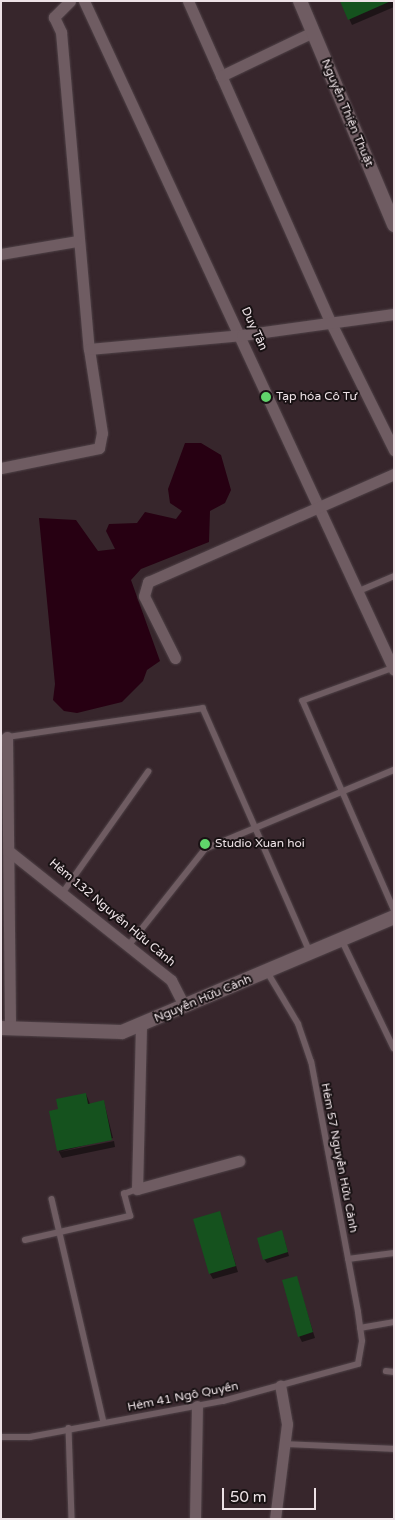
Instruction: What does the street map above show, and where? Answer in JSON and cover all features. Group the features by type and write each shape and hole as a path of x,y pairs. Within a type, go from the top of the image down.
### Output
{"street":[{"path":"1,468 99,448 102,433 89,349 77,241 61,32 54,17 70,1"},
{"name":"Duy Tân","path":"84,1 242,335 394,669"},
{"path":"188,1 331,323 394,450"},
{"name":"Nguyễn Thiện Thuật","path":"300,1 394,225"},
{"path":"221,76 314,32"},
{"path":"1,254 77,241"},
{"path":"89,349 242,335 394,314"},
{"path":"175,658 144,596 148,582 322,508 394,474"},
{"path":"4,738 4,826 10,852 6,921 6,1028"},
{"name":"Hẻm 132 Nguyễn Hữu Cảnh","path":"10,852 64,891 171,980 184,1006"},
{"name":"Nguyễn Hữu Cảnh","path":"6,1028 122,1032 141,1026 394,917"},
{"path":"141,1026 137,1189 239,1161"},
{"path":"275,1519 287,1424 280,1386"},
{"path":"195,1519 197,1406"}],"lane":[{"path":"359,591 394,576"},
{"path":"394,669 304,701 394,909"},
{"path":"4,738 203,708 311,953"},
{"path":"129,945 205,848 257,829 394,770"},
{"path":"64,891 148,772"},
{"path":"342,940 394,1048"},
{"name":"Hẻm 57 Nguyễn Hữu Cảnh","path":"267,972 298,1024 311,1062 360,1328 360,1357"},
{"path":"24,1240 130,1216 124,1194 137,1189"},
{"path":"52,1199 104,1422"},
{"path":"348,1259 394,1253"},
{"path":"360,1328 394,1322"},
{"name":"Hẻm 41 Ngô Quyền","path":"1,1437 69,1428 197,1406 280,1386 358,1364 360,1357"},
{"path":"386,1371 394,1372"},
{"path":"69,1428 72,1519"},
{"path":"285,1444 394,1449"}],"shaded area":[{"path":"185,443 201,443 221,455 231,490 225,503 210,511 209,542 141,569 131,580 160,661 147,670 143,681 122,702 77,713 64,711 53,700 55,684 39,518 76,520 98,551 115,549 106,531 109,524 137,523 145,512 176,519 182,511 170,503 168,489"}],"building":[{"path":"340,1 391,1 348,20"},
{"path":"86,1093 88,1104 104,1100 112,1140 57,1151 49,1111 58,1109 56,1099"},
{"path":"220,1211 236,1266 209,1274 193,1219"},
{"path":"282,1230 288,1252 263,1260 257,1238"},
{"path":"297,1276 313,1332 298,1337 282,1280"}],"place":[{"name":"Tạp hóa Cô Tư","path":"266,397"},
{"name":"Studio Xuan hoi","path":"205,844"}]}
